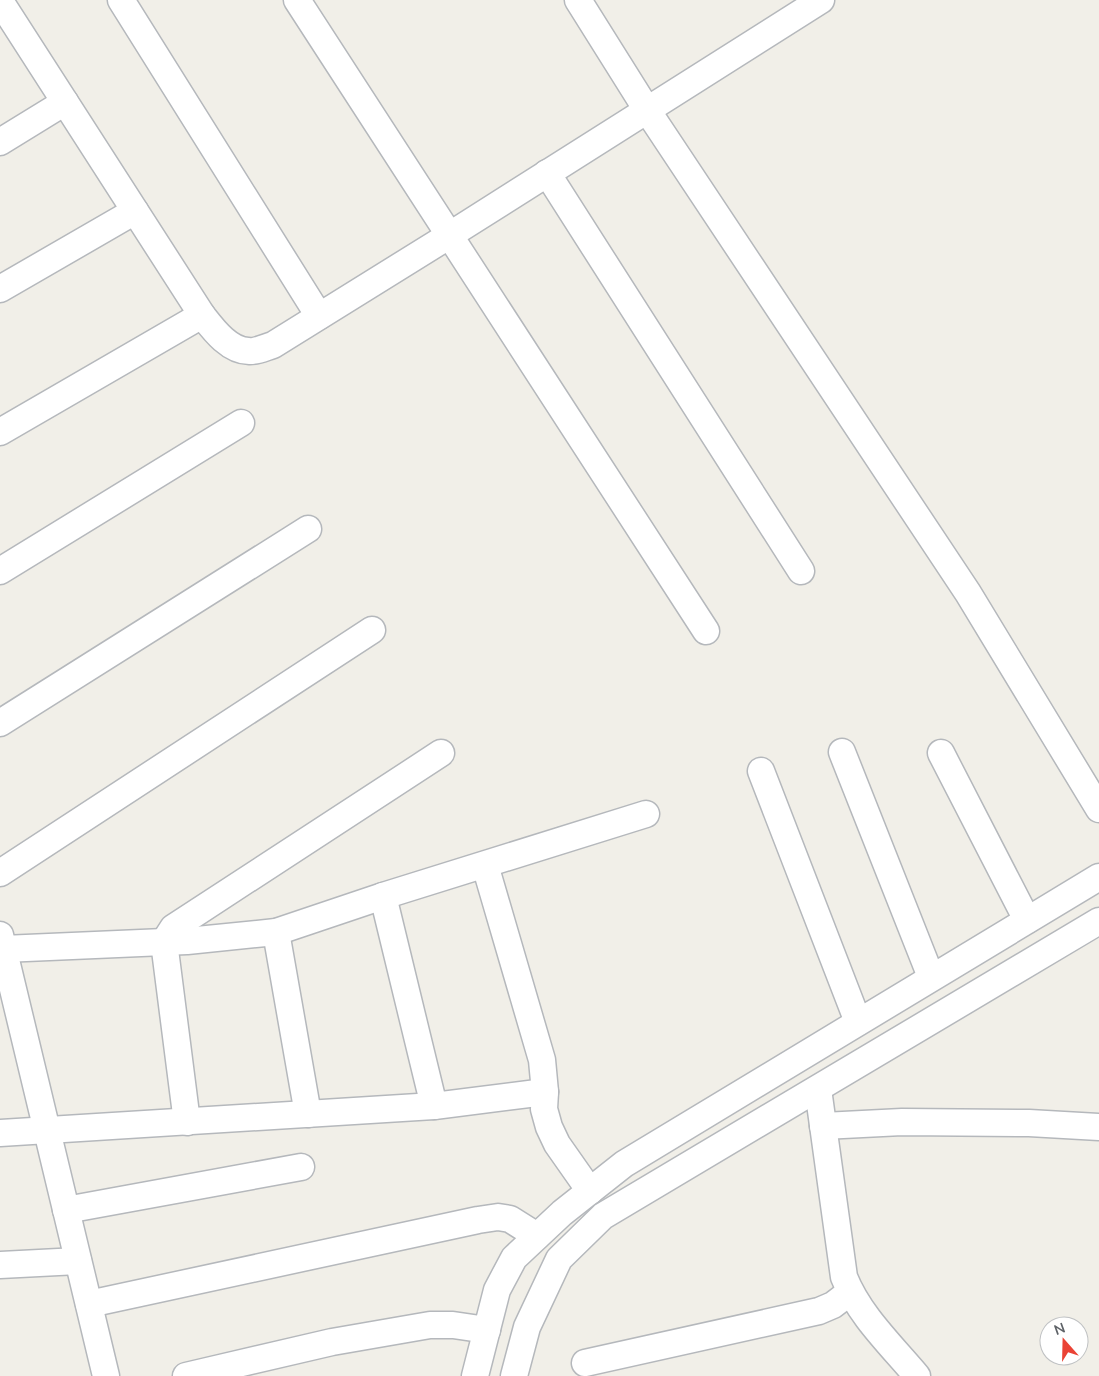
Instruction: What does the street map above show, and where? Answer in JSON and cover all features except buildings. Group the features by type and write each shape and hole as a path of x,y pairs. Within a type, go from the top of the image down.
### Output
{"street":[{"path":"121,0 319,316"},
{"path":"297,0 706,632"},
{"path":"578,0 647,110 855,426 968,593 1099,809"},
{"path":"0,1 202,315 218,335 233,346 249,352 273,346 821,0"},
{"path":"0,142 65,102"},
{"path":"547,173 801,571"},
{"path":"0,289 135,211"},
{"path":"0,432 202,315"},
{"path":"0,571 241,423"},
{"path":"0,723 308,529"},
{"path":"0,873 372,630"},
{"path":"842,752 931,978"},
{"path":"186,1122 164,942 173,928 441,753"},
{"path":"941,753 1027,920"},
{"path":"761,772 858,1022"},
{"path":"106,1376 47,1130 10,1016 2,942 164,942 276,932 383,896 646,814"},
{"path":"485,865 542,1060 545,1092 544,1109 549,1127 557,1144 590,1191"},
{"path":"475,1376 497,1290 514,1258 562,1213 624,1164 1099,877"},
{"path":"383,896 434,1106"},
{"path":"514,1376 528,1327 559,1259 604,1216 1099,921"},
{"path":"276,932 308,1114"},
{"path":"818,1089 844,1277 850,1292 861,1309 917,1376"},
{"path":"0,1133 434,1106 545,1092"},
{"path":"823,1126 902,1122 1029,1123 1099,1127"},
{"path":"624,1164 646,1191"},
{"path":"66,1210 301,1167"},
{"path":"89,1304 498,1216 510,1219 537,1236"},
{"path":"0,1265 78,1261"},
{"path":"585,1363 819,1311 833,1305 850,1292"},
{"path":"186,1376 332,1342 430,1325 453,1325 487,1330"}]}
